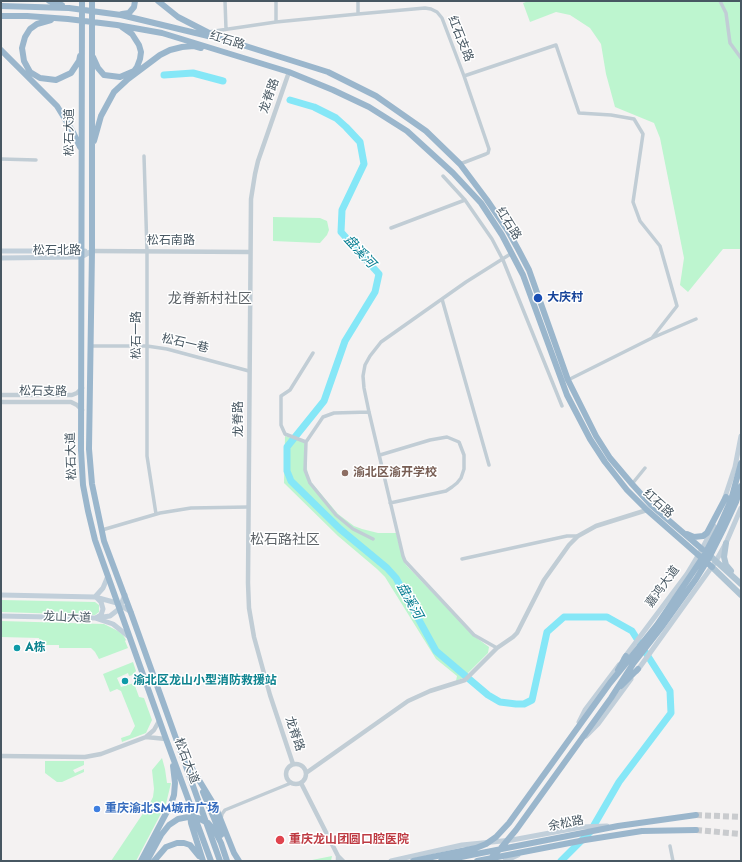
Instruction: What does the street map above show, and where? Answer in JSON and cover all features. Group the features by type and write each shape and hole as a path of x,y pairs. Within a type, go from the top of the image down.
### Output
{"highway":[{"path":"49,1 69,8"},
{"path":"121,15 129,13 134,6 135,1"},
{"path":"158,1 178,17 206,32 233,42"},
{"name":"松石大道","path":"82,2 81,450 84,485 95,540 119,606 128,636 211,861"},
{"name":"松石大道","path":"92,2 92,251 89,449 92,484 104,541 132,613 220,861"},
{"path":"1,6 69,8"},
{"name":"红石路","path":"69,8 121,15 233,42 328,72 365,90 397,110 426,131 460,164 508,231 529,270 568,380 596,436 610,458 651,505 681,530 701,552"},
{"path":"1,16 68,19"},
{"path":"68,19 44,21 30,29 25,37 22,48 24,61 30,72 40,78 56,80 70,73 79,61 81,51"},
{"name":"红石路","path":"68,19 117,24 162,33 289,72 351,97 406,131 448,168 482,203 502,235 523,276 562,383 577,416 605,462 627,490 647,510 714,564"},
{"path":"92,53 98,68 104,75 120,77 128,75 137,66 141,52 136,39 132,34 117,24"},
{"path":"92,150 101,116 114,92 128,79 160,55 170,50 194,46 230,53"},
{"path":"1,50 57,106 73,132 81,150"},
{"name":"嘉鸿大道","path":"488,861 516,830 577,745 610,698 630,660 657,625 705,554 730,500 741,463"},
{"name":"嘉鸿大道","path":"413,861 476,848 486,844 496,837 509,823 610,683 661,628 696,579 709,558 736,502 741,486"},
{"path":"681,530 694,537 703,536 707,533 726,496"},
{"path":"610,698 638,669"},
{"path":"179,747 203,793 228,860"},
{"path":"141,861 171,804 174,795 175,783 170,750"},
{"path":"190,767 216,808 238,861"},
{"path":"188,798 191,823 203,861"},
{"name":"余松路","path":"441,861 640,822 696,815"},
{"path":"147,861 161,835 169,825 178,819 188,817 198,818 208,823 215,831 228,860"},
{"name":"余松路","path":"477,861 585,840 642,831 696,830"},
{"path":"154,861 166,847 177,843 190,845 203,861"}],"main road":[{"name":"松石北路","path":"1,251 81,254"},
{"name":"松石北路","path":"1,258 81,254 92,251"},
{"name":"嘉鸿大道","path":"572,735 585,710 630,660 652,622 701,552 714,526 726,496 735,467 741,436"},
{"name":"嘉鸿大道","path":"577,745 598,724 714,564 726,543 741,508"},
{"path":"714,526 714,532 718,537 724,538 730,533"},
{"path":"726,543 724,554 726,565 741,580"},
{"name":"红石路","path":"714,564 741,584"},
{"name":"红石路","path":"714,564 741,594"},
{"name":"龙山大道","path":"1,595 96,597 103,588 108,576"},
{"path":"95,618 110,616 119,606 125,595"},
{"path":"96,597 132,613"},
{"path":"95,618 100,615 103,609 101,602 96,597"},
{"name":"龙山大道","path":"1,616 95,618 113,624 128,636"},
{"path":"391,861 462,845 512,840 582,827 618,826"},
{"path":"505,861 523,852"}],"street":[{"path":"225,1 226,30"},
{"path":"276,1 276,22"},
{"path":"358,1 358,14"},
{"path":"720,1 726,13 730,43 741,58"},
{"name":"红石支路","path":"206,32 276,22 425,8 438,12 442,18 464,76 489,151 486,154 460,164"},
{"path":"464,76 556,45 579,113 610,115 634,119 643,134 633,202 640,221 660,246 677,306 652,338"},
{"name":"龙脊路","path":"289,72 255,174 251,199 248,582 249,608 254,637 270,695 293,764"},
{"name":"松石一路","path":"144,156 147,251 146,456 156,514"},
{"path":"1,159 36,160"},
{"path":"443,176 465,200 492,239 503,260 562,406"},
{"path":"391,228 465,200"},
{"name":"松石南路","path":"92,251 250,252"},
{"path":"497,648 474,635 408,565 403,556 369,412 363,376 365,365 381,342 466,282 512,253"},
{"path":"442,299 489,465"},
{"path":"568,380 696,318"},
{"name":"松石一巷","path":"90,346 147,346 167,349 249,371"},
{"path":"306,442 285,434 281,425 281,396 290,390 313,353"},
{"name":"松石支路","path":"1,395 72,395 77,393 82,388"},
{"name":"松石支路","path":"1,402 71,402 82,410"},
{"path":"369,412 334,412 323,417 318,422 306,442 305,470 310,483 336,515 353,529 373,539"},
{"path":"380,455 430,440 447,437 459,442 464,455 464,469 461,478 458,483 446,491 390,503"},
{"path":"632,484 645,468"},
{"path":"102,530 156,514 191,508 248,507"},
{"path":"216,808 226,810 291,783 301,783 305,779 306,774 408,701 430,691 465,680 497,648 517,633 544,580 569,545 578,536 596,526 647,510"},
{"path":"462,559 567,536 578,536"},
{"path":"146,737 154,730 159,721"},
{"path":"1,756 85,757 94,756 146,737 166,739"},
{"path":"291,783 286,775 288,768 293,764 302,766 306,774"},
{"path":"301,783 338,859 343,861"},
{"path":"220,819 226,810"},
{"path":"670,846 673,861"}],"green space":[{"path":"529,1 741,1 741,249 723,249 688,292 680,285 684,258 660,138 654,123 615,107 606,74 601,44 590,28 570,15 556,12 530,22 523,3"},
{"path":"273,217 320,218 327,221 329,230 327,235 320,243 273,241"},
{"path":"285,436 307,443 308,476 311,482 338,514 354,526 362,529 378,533 396,533 404,562 407,566 474,636 489,647 488,653 463,678 456,681 457,676 436,659 385,577 338,536 284,483"},
{"path":"1,600 95,602 99,605 99,612 95,615 1,612"},
{"path":"1,621 104,624 123,635 128,648 99,659 91,648 59,648 59,645 40,645 39,638 1,637"},
{"path":"133,662 136,671 133,675 129,676 128,673 117,678 121,687 134,683 139,697 144,698 152,720 146,733 122,742 121,738 130,735 135,726 121,691 117,689 110,692 103,674"},
{"path":"162,758 167,783 171,783 166,804 136,861 111,861 153,797 154,789 152,770"},
{"path":"45,761 84,761 84,765 73,770 75,773 84,769 84,772 62,782 57,782 45,773"},
{"path":"332,856 331,861 307,861"}],"waterway":[{"name":"盘溪河","path":"164,75 193,73 223,81"},
{"name":"盘溪河","path":"290,100 314,107 336,118 360,142 364,164 342,210 341,232 379,274 375,292 345,341 324,401 287,447 287,471 291,481 340,529 387,568 396,578 436,651 488,695 500,702 524,704 532,700 547,632 564,617 607,617 632,631 670,691 671,713 619,782 590,832 561,861"}],"tunnel":[{"path":"696,815 741,817"},
{"path":"696,830 741,834"}],"place":[{"name":"大庆村","path":"538,298"},
{"name":"渝北区渝开学校","path":"345,473"},
{"name":"A栋","path":"17,648"},
{"name":"渝北区龙山小型消防救援站","path":"125,681"},
{"name":"重庆渝北SM城市广场","path":"97,809"},
{"name":"重庆龙山团圆口腔医院","path":"280,840"}],"district":[{"name":"龙脊新村社区","path":"210,300"},
{"name":"松石路社区","path":"285,541"}]}
